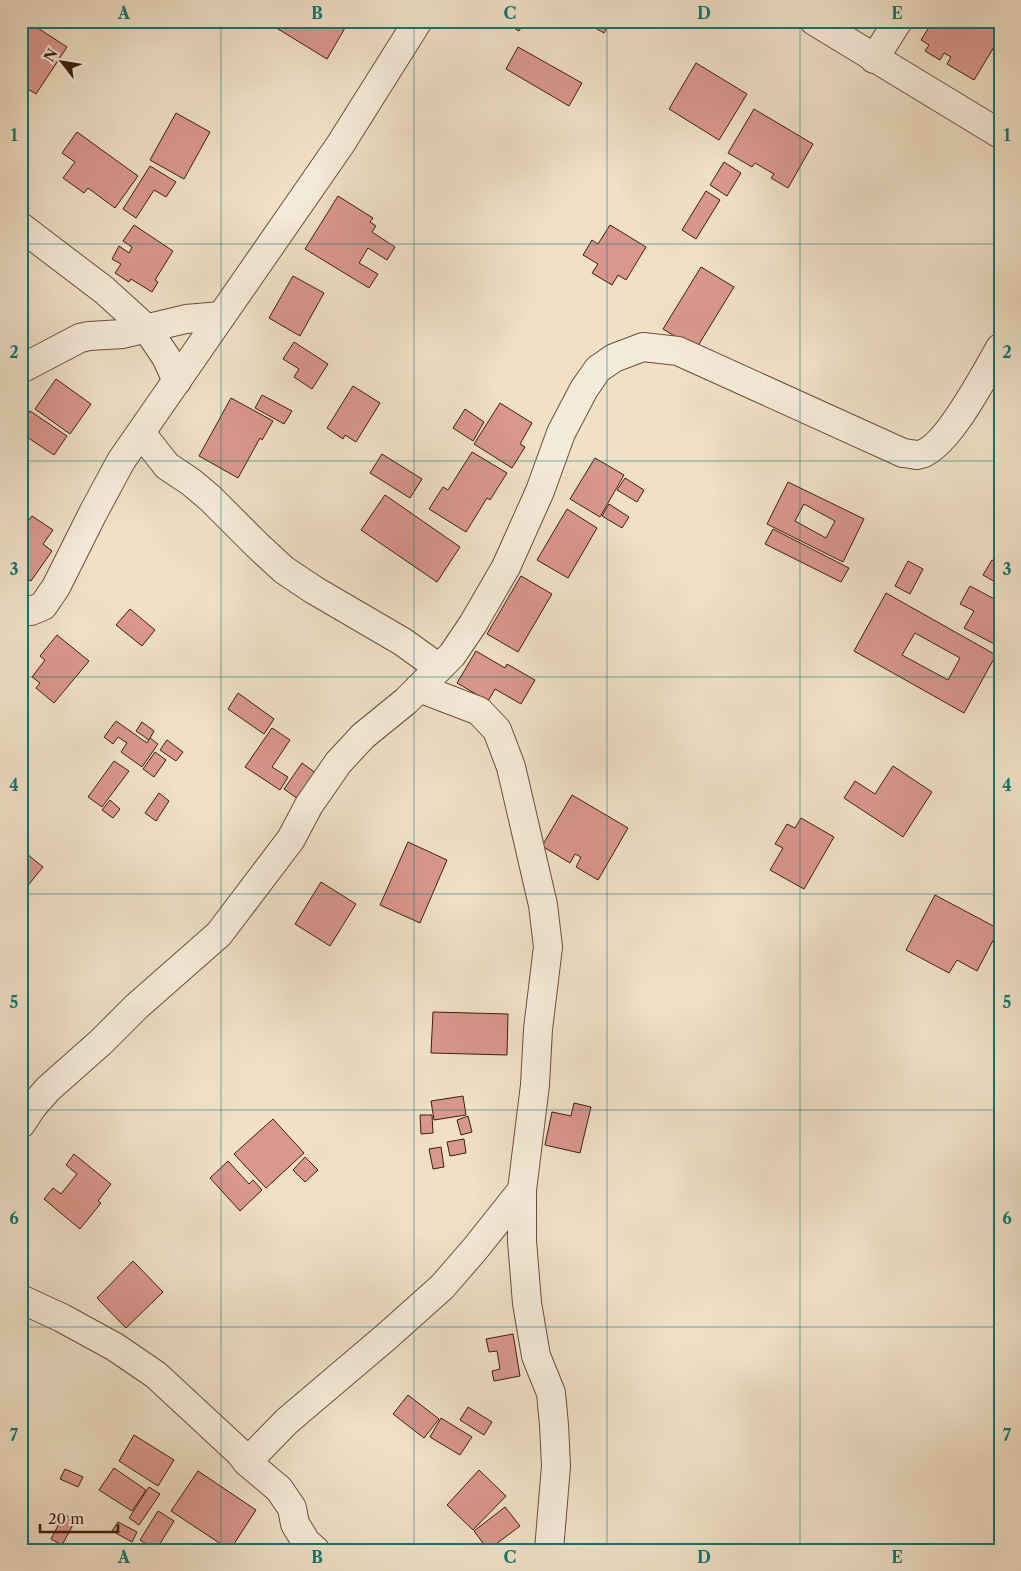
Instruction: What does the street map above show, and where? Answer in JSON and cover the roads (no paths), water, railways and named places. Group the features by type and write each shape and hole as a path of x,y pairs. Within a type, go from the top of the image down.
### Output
{"street":[{"path":"21,608 31,611 43,606 56,587 97,504 121,461 340,145 418,21"},
{"path":"814,21 1000,134"},
{"path":"874,59 898,21"},
{"path":"21,227 104,290 147,329 166,357 177,381"},
{"path":"21,369 80,338 123,334 186,320 221,316"},
{"path":"21,1124 48,1089 218,934 291,839 309,805 338,762 363,736 406,701 452,655 474,624 506,567 540,490 561,433 584,389 598,369 614,358 644,347 678,351 903,453 918,455 932,448 963,412 1000,348"},
{"path":"141,433 167,466 210,498 284,570 314,590 403,642 439,668"},
{"path":"419,688 479,711 497,730 512,766 543,905 548,947 538,1029 535,1085 522,1190 522,1240 527,1303 536,1356 552,1393 556,1466 549,1550"},
{"path":"248,1462 287,1421 442,1287 522,1190"},
{"path":"21,1299 116,1347 156,1374 279,1489 292,1508 295,1524 306,1542 315,1550"}]}
